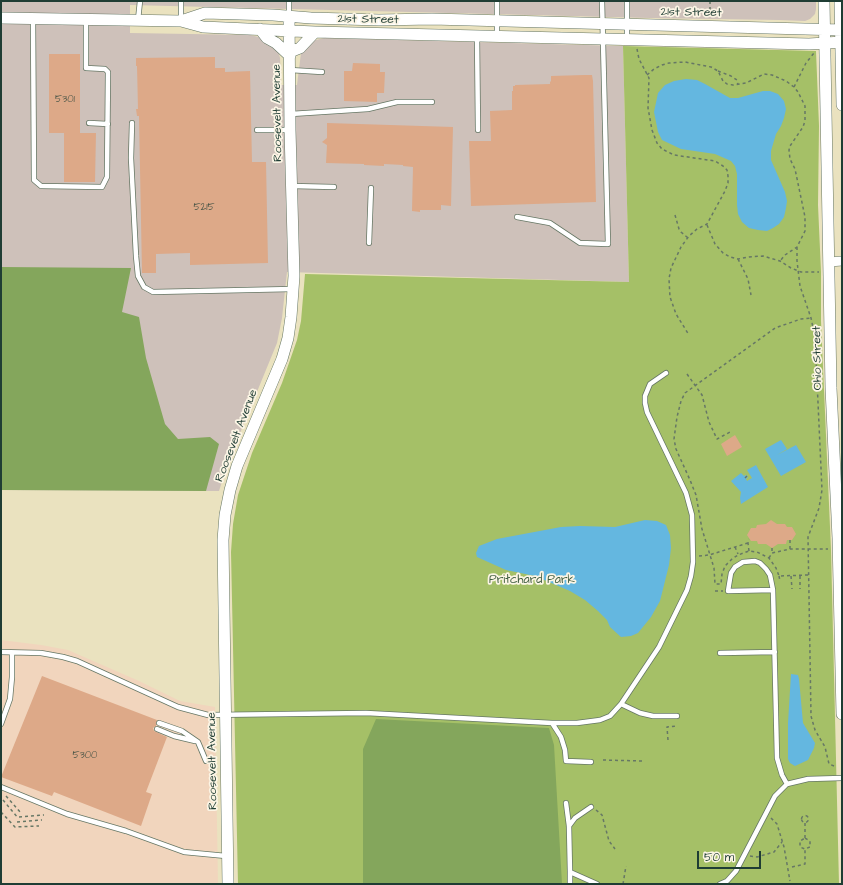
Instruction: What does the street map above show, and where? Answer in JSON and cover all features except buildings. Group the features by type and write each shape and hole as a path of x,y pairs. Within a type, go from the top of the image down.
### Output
{"street":[{"name":"Ohio Street","path":"824,1 831,388 840,538 842,714"},
{"path":"840,1 842,106"},
{"name":"21st Street","path":"181,21 205,13 378,20 432,19 841,30"},
{"name":"Roosevelt Avenue","path":"228,884 223,562 226,515 230,490 237,466 282,359 288,338 291,317 294,289 289,16"},
{"name":"21st Street","path":"1,18 181,21 203,27 315,32 809,44 841,42"},
{"path":"260,29 267,38 290,54 300,48 315,32"},
{"path":"829,262 842,261"}],"lane":[{"path":"138,20 140,1"},
{"path":"181,1 181,21"},
{"name":"Roosevelt Avenue","path":"289,16 290,1"},
{"path":"497,1 497,36"},
{"path":"517,217 550,223 580,243 608,244 602,1"},
{"path":"627,1 627,39"},
{"path":"33,18 34,180 41,186 102,187 107,177 108,72 105,69 86,68 86,19"},
{"path":"477,36 478,130"},
{"path":"290,70 322,72"},
{"path":"291,114 368,109 397,102 432,102"},
{"path":"89,123 108,124"},
{"path":"132,123 131,158 136,256 138,276 144,288 153,292 294,289"},
{"path":"257,130 290,130"},
{"path":"292,186 334,187"},
{"path":"369,243 371,188"},
{"path":"1,652 41,653 64,657 77,661 178,707 208,715 225,716 366,713 552,724 600,720 610,716 621,704 659,647 687,590 691,576 693,557 692,514 686,493 647,412 645,403 645,396 650,384 666,373"},
{"path":"773,590 728,591 731,573 735,567 743,562 749,561 760,563 770,576 773,590 777,758 786,784"},
{"path":"720,653 775,652"},
{"path":"1,724 10,699 12,653"},
{"path":"621,704 640,713 653,716 677,716"},
{"path":"159,723 182,731 198,742 206,761"},
{"path":"552,724 561,737 565,750 566,761 591,762"},
{"path":"157,729 174,736 198,742"},
{"path":"720,884 727,881 736,871 764,815 775,796 786,784 808,779 842,778"},
{"path":"1,787 66,814 126,831 184,852 228,856"},
{"path":"566,803 569,826 570,884"},
{"path":"569,826 575,818 591,807"},
{"path":"570,872 597,884"}],"path":[{"path":"710,1 710,26"},
{"path":"637,46 639,59 648,75 648,108 652,130 657,143 662,149 680,156 715,161 723,166 728,176 728,183 725,191 707,224 697,229 688,238 671,268 668,288 670,297 676,314 689,335"},
{"path":"794,87 806,63 814,53"},
{"path":"648,75 654,69 662,65 676,62 693,63 711,67 731,76 736,80 738,85"},
{"path":"718,71 720,77 727,84 738,85 768,74 778,77 794,87 803,99 806,113 803,127 790,146 789,150 790,159 795,169 806,224 804,236 797,247 785,255 780,261"},
{"path":"675,214 679,229 688,238"},
{"path":"707,224 712,238 723,253 738,259 763,256 780,261 798,271 806,273 821,272"},
{"path":"797,247 800,286 811,318 815,336 822,490 819,508 808,537 811,716 815,730 825,747 829,764 834,766"},
{"path":"738,259 748,279 751,295"},
{"path":"780,582 776,568 769,558 757,552 749,551 732,559 725,566 721,584 715,584 714,568 702,529 696,495 676,449 674,439 677,417 681,401 685,393 775,328 801,319 811,318"},
{"path":"687,374 702,395 709,422 717,439 732,431"},
{"path":"749,539 749,551"},
{"path":"790,540 790,549"},
{"path":"693,557 709,555 748,543"},
{"path":"735,547 738,555"},
{"path":"769,558 772,553 772,548"},
{"path":"772,553 790,549 808,548 831,550"},
{"path":"779,576 808,576"},
{"path":"791,576 792,590"},
{"path":"800,576 800,589"},
{"path":"668,740 667,727 677,726"},
{"path":"604,760 642,761"},
{"path":"5,796 20,813"},
{"path":"3,800 19,817 44,815"},
{"path":"591,807 602,815 609,841 615,849"},
{"path":"1,812 15,828 39,826"},
{"path":"764,815 774,820 777,824 790,881"},
{"path":"17,822 42,820"},
{"path":"805,823 805,838"},
{"path":"805,838 810,841 810,846 805,849"},
{"path":"805,838 800,841 800,847 805,849"},
{"path":"744,854 758,857 765,855 774,852 782,842"},
{"path":"792,867 805,864 805,849"},
{"path":"623,884 626,866"}],"shaded area":[{"path":"1,1 816,1 816,9 815,14 810,19 805,21 130,5 130,33 250,35 263,38 278,51 280,58 281,85 297,85 301,53 312,41 324,38 623,46 629,282 287,272 282,318 277,343 229,460 219,491 1,490"},
{"path":"1,640 68,650 139,681 180,701 215,707 218,884 1,884"}],"green space":[{"name":"Pritchard Park","path":"623,46 816,51 819,126 818,205 821,272 821,321 831,550 839,884 238,884 231,552 233,524 238,495 252,453 282,383 297,340 301,321 305,274 629,282"},
{"path":"1,267 131,268 122,312 139,317 146,358 165,424 178,439 210,437 219,444 206,491 1,490"},
{"path":"376,719 549,728 554,745 562,884 363,884 363,749"}],"water":[{"path":"686,79 697,80 730,98 738,98 763,91 770,91 778,94 784,101 786,109 771,151 771,160 785,192 787,201 784,217 779,224 773,228 767,231 758,230 749,228 742,222 738,214 737,205 737,174 735,166 731,161 715,154 681,149 662,140 658,132 654,112 658,93 665,85 674,81"},
{"path":"781,440 787,449 777,455 796,445 806,462 781,476 765,449"},
{"path":"756,465 768,487 741,504 741,492 731,481 741,473 748,477 746,479 747,481 752,478 747,470"},
{"path":"645,520 657,521 666,525 670,535 671,548 669,565 660,601 651,617 638,633 631,636 621,637 610,627 607,620 598,611 585,600 570,591 535,576 506,570 477,557 476,553 479,546 497,539 561,527 615,527"},
{"path":"791,674 798,675 803,723 815,743 808,760 795,766 790,763 788,759 788,723"}]}
